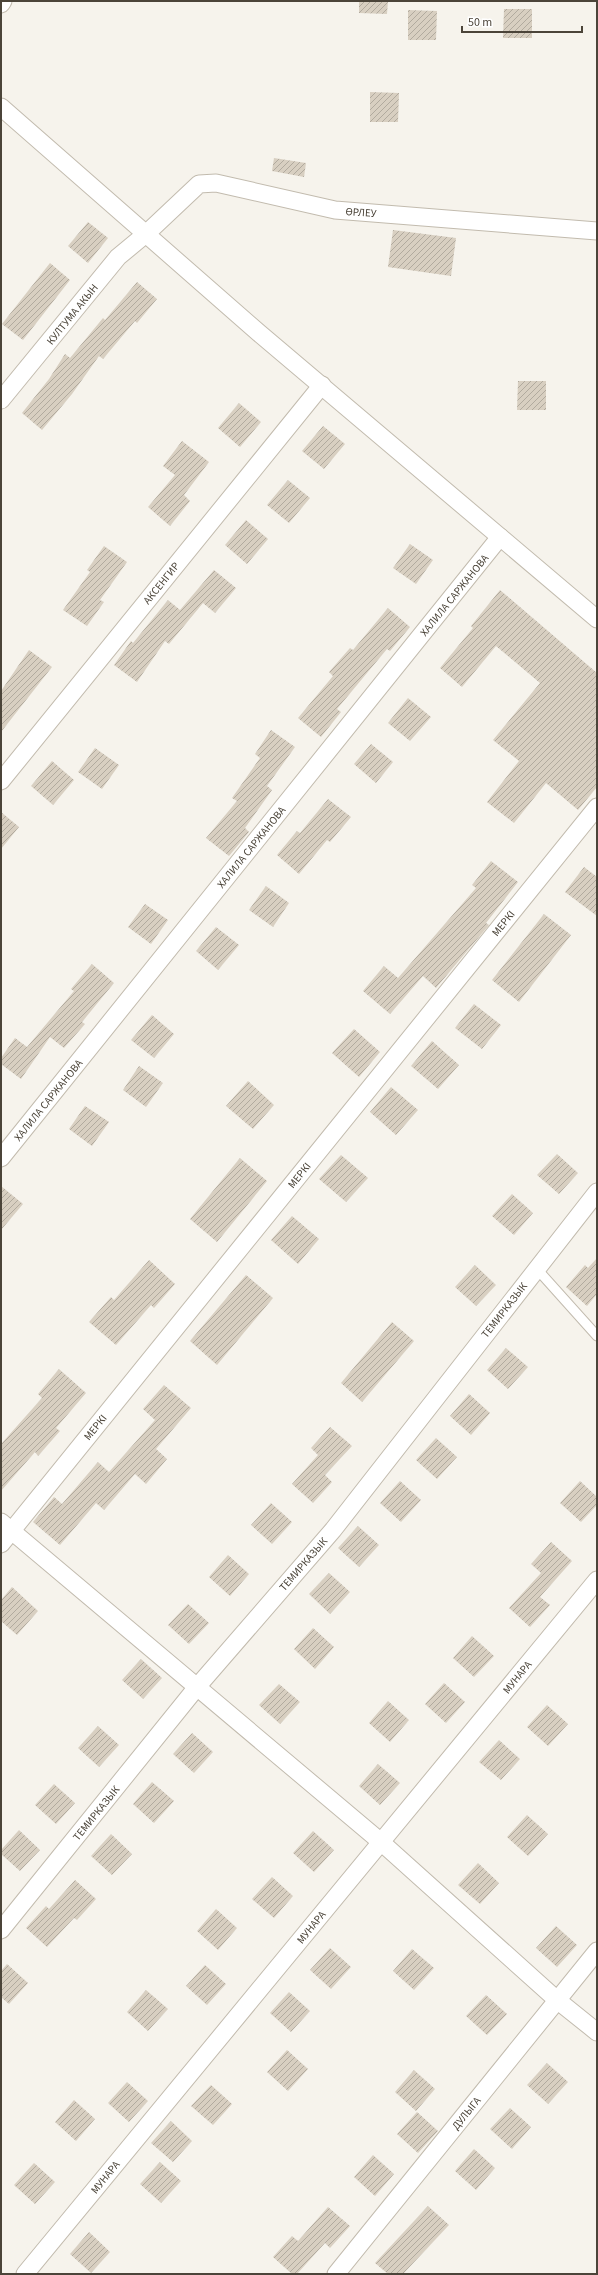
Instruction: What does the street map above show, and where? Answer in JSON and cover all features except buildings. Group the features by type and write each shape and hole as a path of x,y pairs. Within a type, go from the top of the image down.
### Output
{"street":[{"path":"1,107 148,233 259,333 596,617"},
{"name":"ӨРЛЕУ","path":"148,233 199,184 216,183 256,194 335,210 597,231"},
{"name":"КУЛТУМА АКЫН","path":"1,400 118,257 148,233"},
{"name":"АКСЕНГИР","path":"1,781 322,386"},
{"name":"ХАЛИЛА САРЖАНОВА","path":"1,1158 500,537"},
{"name":"МЕРКІ","path":"1,1544 6,1526 597,807"},
{"name":"ТЕМИРКАЗЫК","path":"1,1930 197,1687 332,1530 597,1192"},
{"path":"6,1526 381,1842 557,2000 597,2032"},
{"name":"МУНАРА","path":"25,2274 597,1580"},
{"name":"ДУЛЫГА","path":"336,2274 597,1951"}],"lane":[{"path":"537,1269 597,1336"}]}
